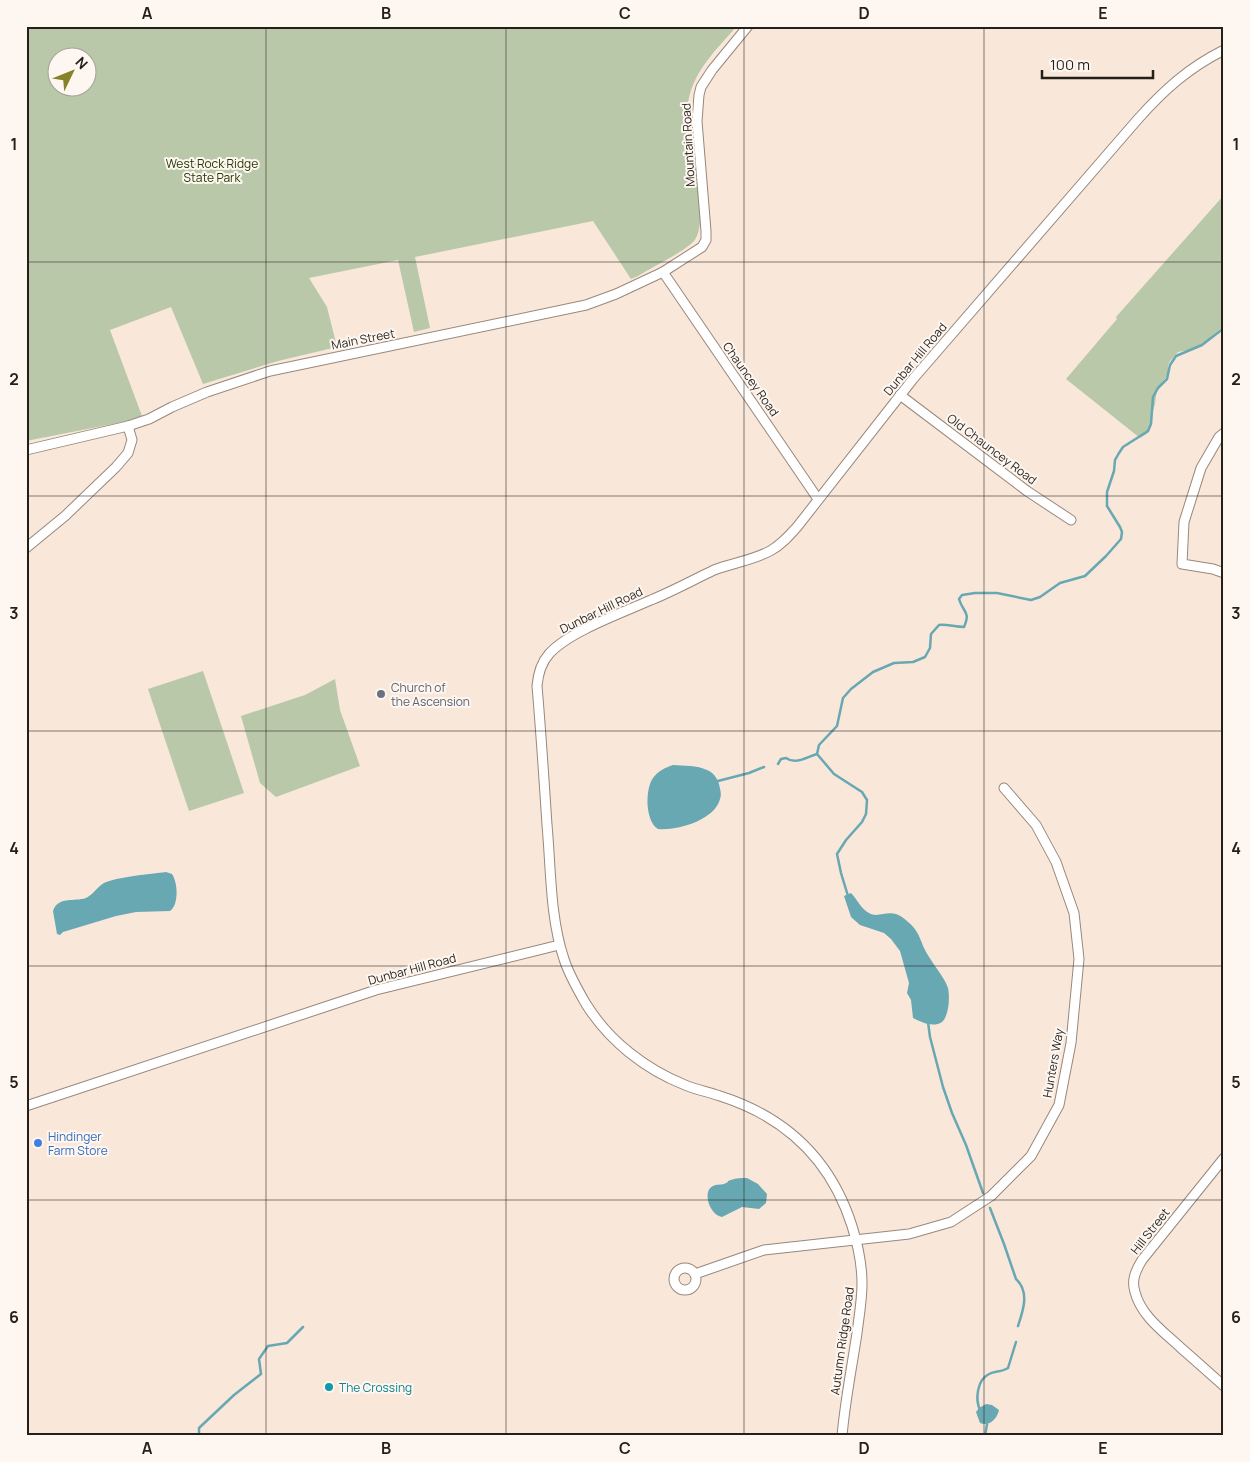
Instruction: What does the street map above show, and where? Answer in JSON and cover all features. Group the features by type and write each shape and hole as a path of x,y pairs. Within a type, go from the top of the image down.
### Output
{"street":[{"name":"Mountain Road","path":"702,247 707,236 697,121 698,95 712,70 748,26"},
{"name":"Dunbar Hill Road","path":"26,1106 376,990 560,945 551,882 537,686 538,675 543,661 560,644 583,630 714,570 754,558 771,550 789,536 900,395 1067,199 1138,119 1172,83 1198,64 1224,50"},
{"name":"Main Street","path":"26,450 128,426 149,419 207,392 270,371 586,305 616,294 663,272 702,247"},
{"name":"Chauncey Road","path":"663,272 818,499"},
{"name":"Old Chauncey Road","path":"900,395 1027,491 1071,520"},
{"path":"26,548 65,516 128,453 132,440 128,426"},
{"path":"1224,433 1219,437 1201,468 1184,522 1182,564 1213,569 1224,573"},
{"name":"Hunters Way","path":"695,1274 764,1250 909,1234 951,1222 991,1196 1031,1156 1059,1105 1071,1043 1079,959 1074,912 1056,862 1036,824 1004,788"},
{"name":"Autumn Ridge Road","path":"560,945 567,968 588,1006 607,1031 633,1056 654,1070 688,1086 740,1102 786,1129 802,1143 836,1186 856,1240 861,1268 861,1301 842,1436"},
{"name":"Hill Street","path":"1224,1158 1142,1260 1135,1274 1134,1287 1138,1303 1144,1312 1224,1386"}],"green space":[{"name":"West Rock Ridge State Park","path":"26,26 737,26 706,62 690,92 688,107 689,131 694,131 700,189 700,221 698,233 694,241 676,255 631,279 593,221 415,257 430,328 414,332 398,260 309,278 327,307 337,347 278,361 203,384 171,307 110,330 142,416 123,422 26,441"},
{"path":"1224,195 1224,326 1206,343 1194,349 1178,352 1170,361 1168,365 1169,373 1157,389 1150,429 1148,433 1140,438 1066,379 1117,319 1116,317"},
{"path":"203,671 244,793 189,811 148,689"},
{"path":"335,679 340,710 360,766 276,797 260,783 241,716 305,695"}],"water":[{"path":"673,765 699,767 711,772 718,782 721,797 711,813 694,823 675,828 658,829 654,825 649,812 648,797 650,783 655,775"},
{"path":"166,872 172,874 176,888 175,904 170,911 136,912 116,916 63,932 60,935 57,934 53,911 55,906 62,901 86,898 102,884 109,881"},
{"path":"851,893 869,913 873,915 897,914 916,930 948,988 948,1006 942,1022 938,1024 923,1023 913,1018 911,1000 907,993 909,983 900,951 884,933 860,925 851,917 844,896"},
{"path":"747,1178 758,1184 767,1194 766,1203 759,1209 742,1207 722,1217 717,1215 709,1203 708,1193 710,1189 714,1185 724,1184 733,1179"},
{"path":"986,1404 992,1405 999,1410 992,1421 983,1424 980,1423 976,1412"}],"waterway":[{"path":"848,896 837,854 846,840 862,822 866,814 867,800 862,792 834,774 817,754 819,745 837,726 843,698 851,689 873,672 894,663 913,662 925,657 930,648 931,634 939,625 964,627 967,615 959,599 962,595 997,593 1031,600 1040,597 1060,583 1085,576 1106,556 1121,539 1122,532 1107,506 1107,492 1114,471 1115,460 1123,447 1148,431 1151,424 1153,397 1158,388 1167,379 1170,365 1176,356 1202,345 1224,328"},
{"path":"778,764 781,759 786,758 797,761 817,754"},
{"path":"718,781 764,767"},
{"path":"928,1022 943,1087 983,1193"},
{"path":"990,1208 1016,1279 1023,1290 1024,1302 1018,1326"},
{"path":"199,1436 199,1428 234,1395 261,1374 259,1359 268,1346 287,1343 303,1327"},
{"path":"980,1410 977,1395 982,1381 989,1374 1008,1368 1016,1342"},
{"path":"985,1436 987,1424"}],"place":[{"name":"Church of the Ascension","path":"381,694"},
{"name":"Hindinger Farm Store","path":"38,1143"},
{"name":"The Crossing","path":"329,1387"}]}
